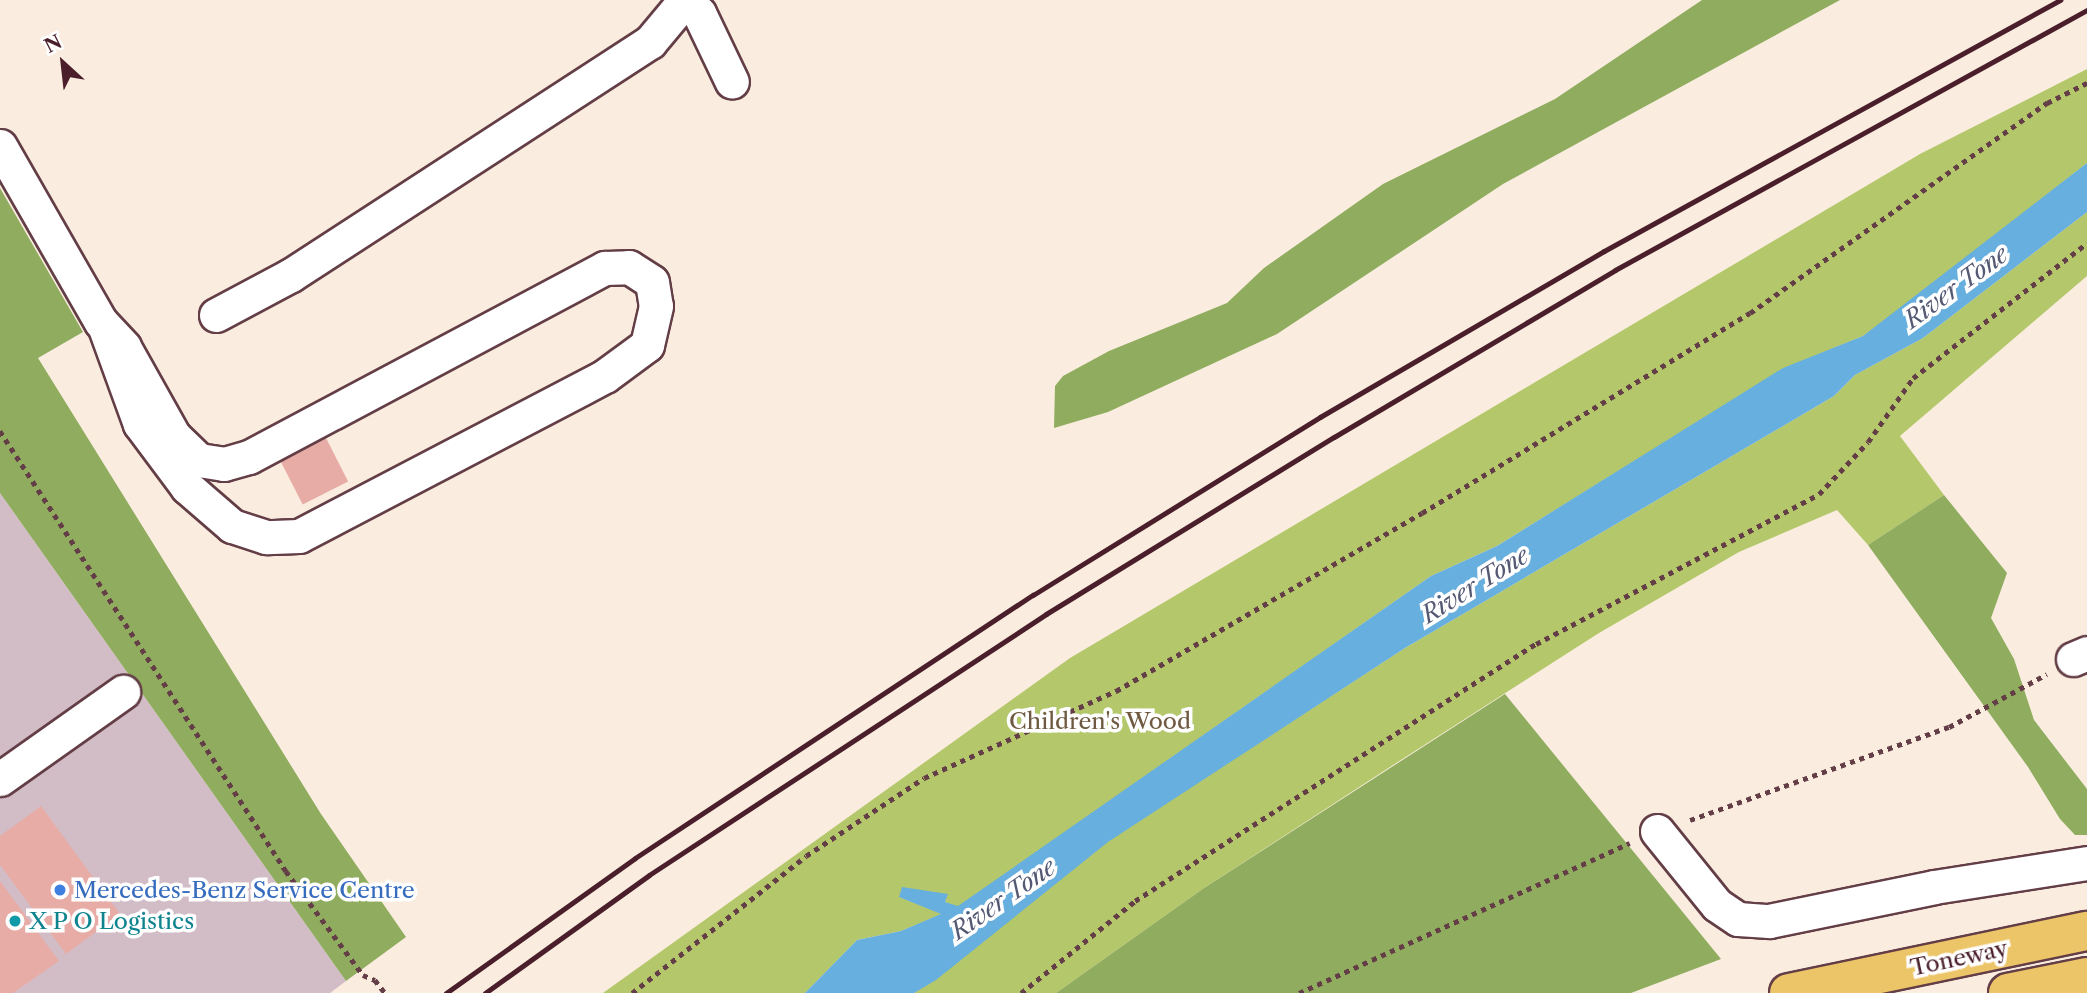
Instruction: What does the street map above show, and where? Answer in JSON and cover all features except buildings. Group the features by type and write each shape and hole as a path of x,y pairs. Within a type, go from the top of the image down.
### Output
{"main road":[{"name":"Toneway","path":"1790,993 2087,931"},
{"name":"Toneway","path":"2008,993 2087,977"}],"street":[{"path":"216,315 291,275 650,42 685,0 699,13 732,82"},
{"path":"0,146 105,328 141,424 187,487 232,526 266,537 299,536 605,376 647,345 656,306 652,282 629,267 604,268 249,457 224,464 199,460 174,436 124,347 105,328"},
{"path":"0,779 124,692"},
{"path":"1657,831 1717,905 1738,919 1769,920 1934,887 2087,863"}],"path":[{"path":"632,993 806,856 924,778 1116,691 1422,513 1750,313 2047,103 2087,83"},
{"path":"1021,993 1135,901 1536,644 1819,494 1868,442 1913,378 2087,243"},
{"path":"0,431 286,871 363,975 375,980 385,993"}],"shaded area":[{"path":"0,493 346,981 330,993 0,993"}],"green space":[{"path":"1702,0 1840,0 1503,184 1277,334 1108,412 1054,428 1055,386 1063,376 1109,351 1227,303 1264,268 1383,184 1555,99"},
{"name":"Children's Wood","path":"2087,69 2087,163 1910,303 1863,336 1783,369 1497,546 1431,576 958,907 945,902 947,894 900,897 942,914 901,931 857,940 805,993 603,993 1070,658 1920,154"},
{"path":"0,188 83,332 38,358 321,814 406,937 346,981 0,493"},
{"path":"2087,212 2087,276 1900,436 1944,495 1868,545 1837,510 1739,552 1599,633 1390,767 1204,888 1056,993 914,993 1108,841 1405,648 1834,396 1855,375 1923,338"},
{"path":"1944,495 2007,573 1991,618 2014,659 2034,720 2087,789 2087,835 2075,835 2060,819 2028,767 1868,545"},
{"path":"1505,694 1721,959 1631,993 1056,993 1204,888"}],"water":[{"name":"River Tone","path":"2087,163 2087,212 1923,338 1855,375 1834,396 1405,648 1108,842 936,980 914,993 805,993 857,940 901,931 941,914 899,897 902,887 948,894 945,902 958,906 1431,576 1497,546 1783,368 1863,336"}],"railway":[{"path":"446,993 635,858 1033,595 1320,417 1604,251 2060,0"},
{"path":"485,993 649,875 1046,614 1334,437 1615,270 2087,10"}],"place":[{"name":"Mercedes-Benz Service Centre","path":"60,890"},
{"name":"X P O Logistics","path":"15,921"}]}
